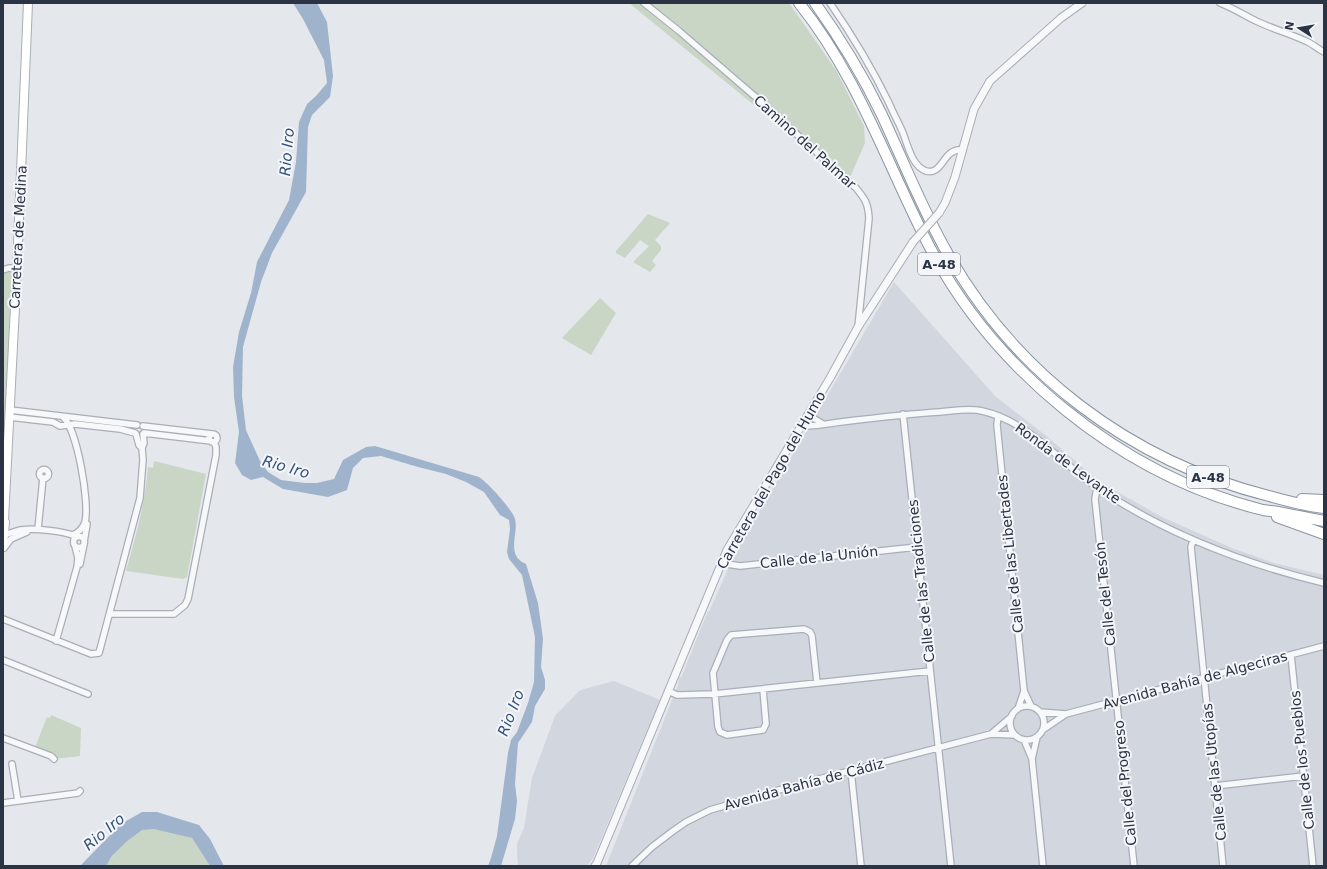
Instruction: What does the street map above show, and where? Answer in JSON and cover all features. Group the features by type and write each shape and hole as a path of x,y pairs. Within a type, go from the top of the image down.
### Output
{"highway":[{"name":"A-48","path":"799,3 830,46 852,84 870,118 934,255 960,298 1000,348 1021,370 1070,413 1119,448 1171,477 1198,489 1264,510 1324,520"},
{"name":"A-48","path":"815,3 840,39 862,77 881,113 932,227 955,268 984,309 1021,352 1044,375 1074,401 1126,438 1174,462 1202,474 1248,490 1293,503 1324,508"},
{"path":"1279,498 1286,496 1304,500 1324,500"},
{"path":"1264,510 1275,516 1324,534"}],"main road":[{"name":"Carretera de Medina","path":"3,547 28,3"}],"street":[{"name":"Camino del Palmar","path":"644,3 759,100 856,188 868,204 869,218 858,327"},
{"path":"830,3 872,69 902,130 911,156 917,164 925,170 931,171 938,169 949,154 958,149 962,150 974,109 985,89 994,77 1061,18 1082,3"},
{"path":"1220,3 1273,29 1282,31 1308,42 1324,52"},
{"name":"Carretera del Pago del Humo","path":"596,865 732,541 811,417 858,327 913,242 939,213 950,192 962,150"},
{"path":"3,270 17,268"},
{"name":"Ronda de Levante","path":"805,426 903,414 982,410 1008,419 1097,488 1119,502 1167,528 1193,540 1263,566 1324,583"},
{"path":"10,414 120,429 139,436 144,433 212,442 216,447 216,455 188,599 185,605 180,611 174,614 110,614"},
{"name":"Calle de las Tradiciones","path":"903,414 951,866"},
{"name":"Calle de las Libertades","path":"998,416 997,425 1024,692 1031,706"},
{"path":"811,417 823,424"},
{"path":"63,422 140,425 212,434 217,436 216,440 212,442"},
{"path":"63,422 72,435 82,468 86,506 87,522 84,543 79,565 77,567"},
{"path":"72,435 83,425"},
{"path":"3,619 91,654 99,653 133,530 140,498 142,480 142,448 145,429 140,425"},
{"path":"140,425 134,429 139,445 142,448"},
{"path":"38,529 41,482 43,478"},
{"name":"Calle del Tesón","path":"1097,488 1095,499 1116,700"},
{"path":"56,641 77,567 78,558 74,545 75,536 81,530 86,517"},
{"path":"4,522 12,529 38,529 75,536 83,538 84,543"},
{"path":"4,535 19,530"},
{"path":"3,547 11,539 29,530"},
{"path":"64,534 74,545 80,548 84,543"},
{"name":"Calle de las Utopías","path":"1193,540 1190,547 1223,866"},
{"name":"Calle de la Unión","path":"722,562 740,566 918,547"},
{"path":"762,689 766,724 763,730 722,734 718,730 713,677 714,669 727,640 734,634 804,629 810,632 812,636 817,683"},
{"name":"Avenida Bahía de Algeciras","path":"1044,729 1066,714 1324,646"},
{"name":"Calle de los Pueblos","path":"1291,655 1313,866"},
{"path":"3,660 88,694"},
{"path":"668,691 678,695 714,694 930,671"},
{"name":"Calle de las Libertades","path":"1018,709 1024,692"},
{"name":"Calle del Progreso","path":"1116,700 1134,866"},
{"path":"1031,706 1040,712 1044,717 1044,729 1032,740 1024,740 1015,735 1010,726 1012,716 1018,709 1031,706"},
{"name":"Avenida Bahía de Algeciras","path":"1040,712 1066,714"},
{"name":"Avenida Bahía de Cádiz","path":"991,734 1012,716"},
{"name":"Avenida Bahía de Cádiz","path":"632,866 652,847 686,822 710,810 762,794 991,734 1015,735"},
{"path":"1032,759 1037,737"},
{"path":"3,738 54,759"},
{"path":"1024,740 1032,759 1043,866"},
{"path":"12,764 18,801"},
{"path":"851,771 861,866"},
{"path":"1215,786 1304,776"},
{"path":"3,803 78,793 80,791"}],"shaded area":[{"path":"894,282 995,396 1049,438 1089,473 1112,489 1162,517 1232,548 1274,563 1324,575 1324,866 606,866 678,685 679,677 681,678 708,611 709,612 735,553"},
{"path":"614,681 660,700 593,858 587,866 518,866 517,844 524,828 532,778 555,716 579,691"}],"green space":[{"path":"629,3 789,3 836,70 864,126 865,143 848,182"},
{"path":"648,214 670,223 655,240 661,246 661,250 652,261 656,265 650,272 633,262 649,246 640,240 625,258 616,253 616,251"},
{"path":"11,270 15,274 3,476 3,273"},
{"path":"600,298 616,313 591,355 562,338"},
{"path":"154,461 206,474 187,577 183,579 126,571 137,532 147,481 148,467 153,468"},
{"path":"51,715 81,728 80,756 54,759 34,750 47,717 50,718"},
{"path":"154,828 192,838 210,866 106,866 117,851 132,836 143,829"}],"water":[{"path":"293,3 317,3 327,22 333,76 330,97 312,115 308,127 306,192 272,253 261,282 243,347 242,396 246,430 260,461 268,472 281,480 317,483 334,479 343,460 366,447 375,446 479,477 499,496 513,515 516,525 514,550 520,560 526,564 538,603 543,639 541,667 545,680 545,689 535,706 532,722 518,743 515,784 517,801 515,819 501,866 488,866 497,836 508,753 511,740 517,732 534,682 535,637 522,575 509,559 507,552 510,529 509,520 500,515 484,492 466,482 446,474 381,456 363,458 353,468 347,490 328,497 283,489 263,477 251,480 242,475 235,463 239,432 234,397 233,367 239,332 251,293 257,262 289,200 296,162 299,122 307,104 327,83 324,60"},
{"path":"142,812 157,812 199,825 210,839 224,866 210,866 192,838 154,829 142,830 126,842 112,856 106,866 80,866 121,824"}],"water label":[{"name":"Rio Iro","path":"287,152"},
{"name":"Rio Iro","path":"286,467"},
{"name":"Rio Iro","path":"511,713"},
{"name":"Rio Iro","path":"104,832"}]}
